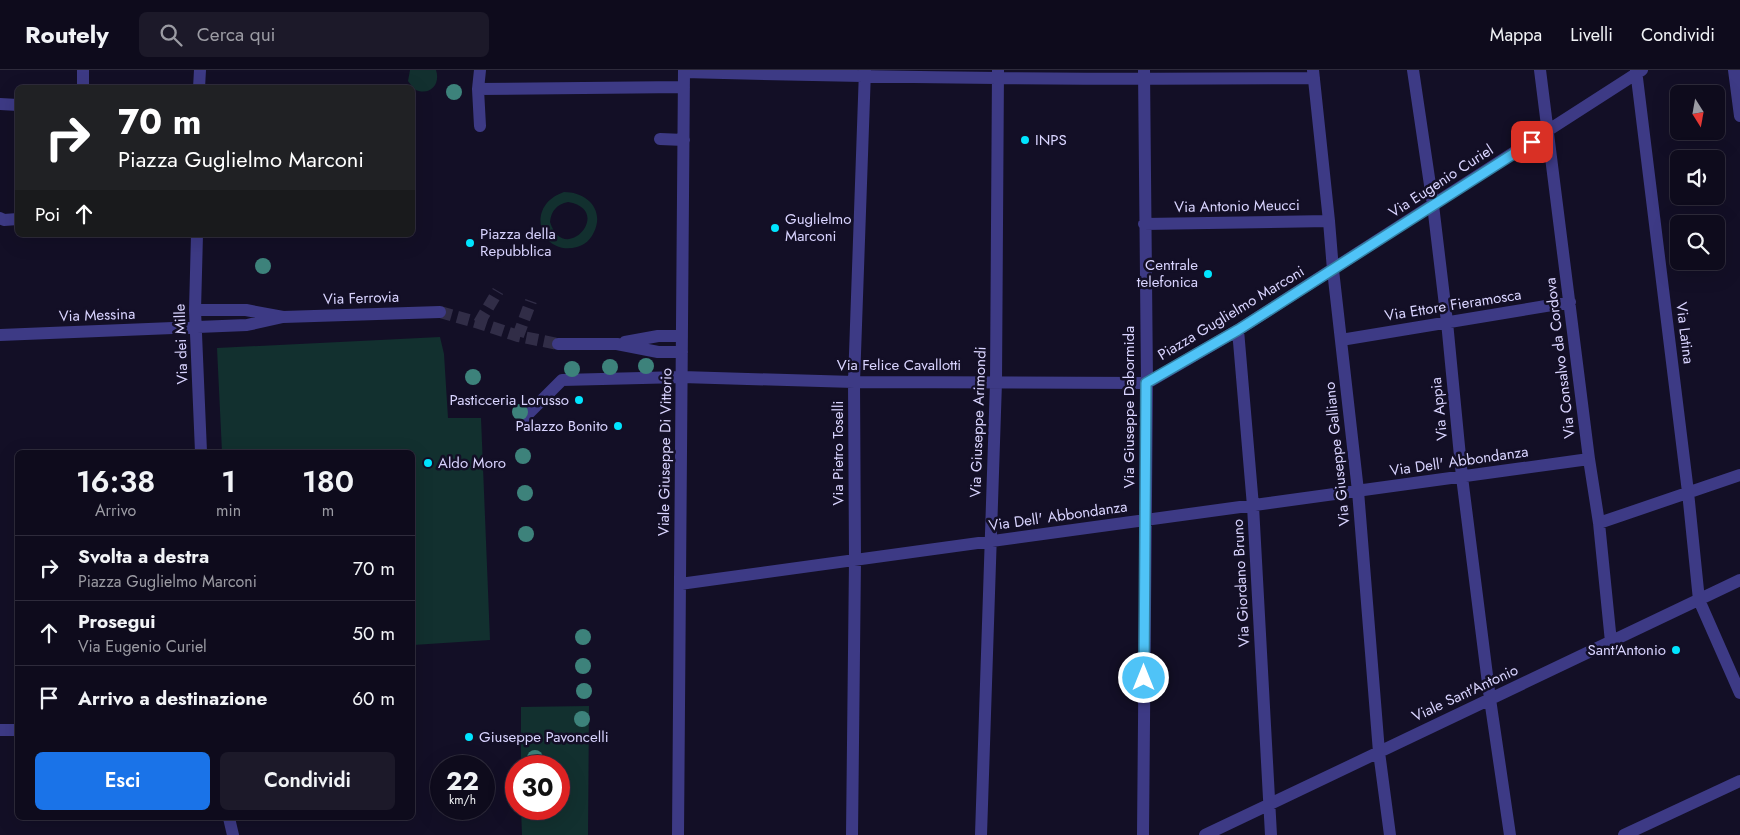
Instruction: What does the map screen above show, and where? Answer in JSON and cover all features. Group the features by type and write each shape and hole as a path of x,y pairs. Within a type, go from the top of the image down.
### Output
{"street":[{"path":"82,85 83,70"},
{"path":"200,70 200,85"},
{"path":"480,70 478,89 480,126"},
{"name":"Via Appia","path":"1413,70 1433,205 1447,322 1462,477 1490,699 1510,835"},
{"name":"Via Consalvo da Cordova","path":"1540,70 1589,459 1599,523 1611,642"},
{"path":"1734,70 1740,116"},
{"path":"684,71 1144,75 1313,74"},
{"name":"Viale Giuseppe Di Vittorio","path":"678,835 684,71"},
{"name":"Via Eugenio Curiel","path":"1333,270 1638,71"},
{"name":"Via Latina","path":"1638,71 1699,600 1740,693"},
{"name":"Via Pietro Toselli","path":"852,835 855,560 854,382 865,73"},
{"name":"Via Giuseppe Arimondi","path":"981,835 996,382 998,74"},
{"name":"Via Giuseppe Galliano","path":"1313,74 1358,491 1379,752 1390,835"},
{"name":"Via Giuseppe Dabormida","path":"1143,835 1146,383 1144,75"},
{"path":"478,89 684,87"},
{"path":"0,104 15,104"},
{"path":"660,139 684,140"},
{"path":"0,218 4,220 15,219"},
{"name":"Via Antonio Meucci","path":"1144,224 1329,221"},
{"name":"Via dei Mille","path":"197,237 196,327 201,450"},
{"name":"Piazza Guglielmo Marconi","path":"1146,383 1238,330 1333,270"},
{"name":"Via Ettore Fieramosca","path":"1341,340 1570,302"},
{"name":"Via Ferrovia","path":"196,310 246,310 283,317"},
{"name":"Via Ferrovia","path":"196,327 247,326 283,317 440,312"},
{"name":"Via Messina","path":"0,335 196,327"},
{"name":"Via Giordano Bruno","path":"1238,330 1253,506 1271,835"},
{"path":"558,344 617,344 658,336 682,336"},
{"path":"617,344 658,352 682,352"},
{"path":"525,417 562,380 682,377"},
{"name":"Via Felice Cavallotti","path":"682,377 854,382 1146,383"},
{"name":"Via Dell' Abbondanza","path":"680,584 1589,459"},
{"path":"1599,523 1740,475"},
{"name":"Viale Sant'Antonio","path":"1204,835 1740,580"},
{"path":"0,730 15,730"},
{"path":"1624,835 1637,832 1740,782"},
{"path":"230,820 233,835"}],"green space":[{"path":"410,70 436,70 437,80 435,85 424,92 415,89 415,85 411,85 408,81"},
{"path":"564,192 580,195 591,203 597,216 597,224 593,235 585,243 577,247 564,248 554,245 546,238 541,218 544,208 551,199","holes":["568,202 581,207 587,215 587,224 582,232 574,238 565,239 557,234 550,222 555,209 561,204"]},
{"path":"440,337 444,354 448,418 481,418 490,640 415,645 415,450 222,450 217,348"},
{"path":"589,706 588,835 522,835 521,820 570,820 570,755 521,755 521,707"}],"tunnel":[{"path":"479,323 498,291"},
{"path":"518,336 531,301"},
{"path":"440,312 518,336 558,344"}],"place":[{"name":"INPS","path":"1025,140"},
{"name":"Guglielmo Marconi","path":"775,228"},
{"name":"Piazza della Repubblica","path":"470,243"},
{"name":"Centrale telefonica","path":"1208,274"},
{"name":"Pasticceria Lorusso","path":"579,400"},
{"name":"Palazzo Bonito","path":"618,426"},
{"name":"Aldo Moro","path":"428,463"},
{"name":"Sant'Antonio","path":"1676,650"},
{"name":"Giuseppe Pavoncelli","path":"469,737"}],"route":[{"path":"1144,678 1146,383 1238,330 1532,142"}]}
